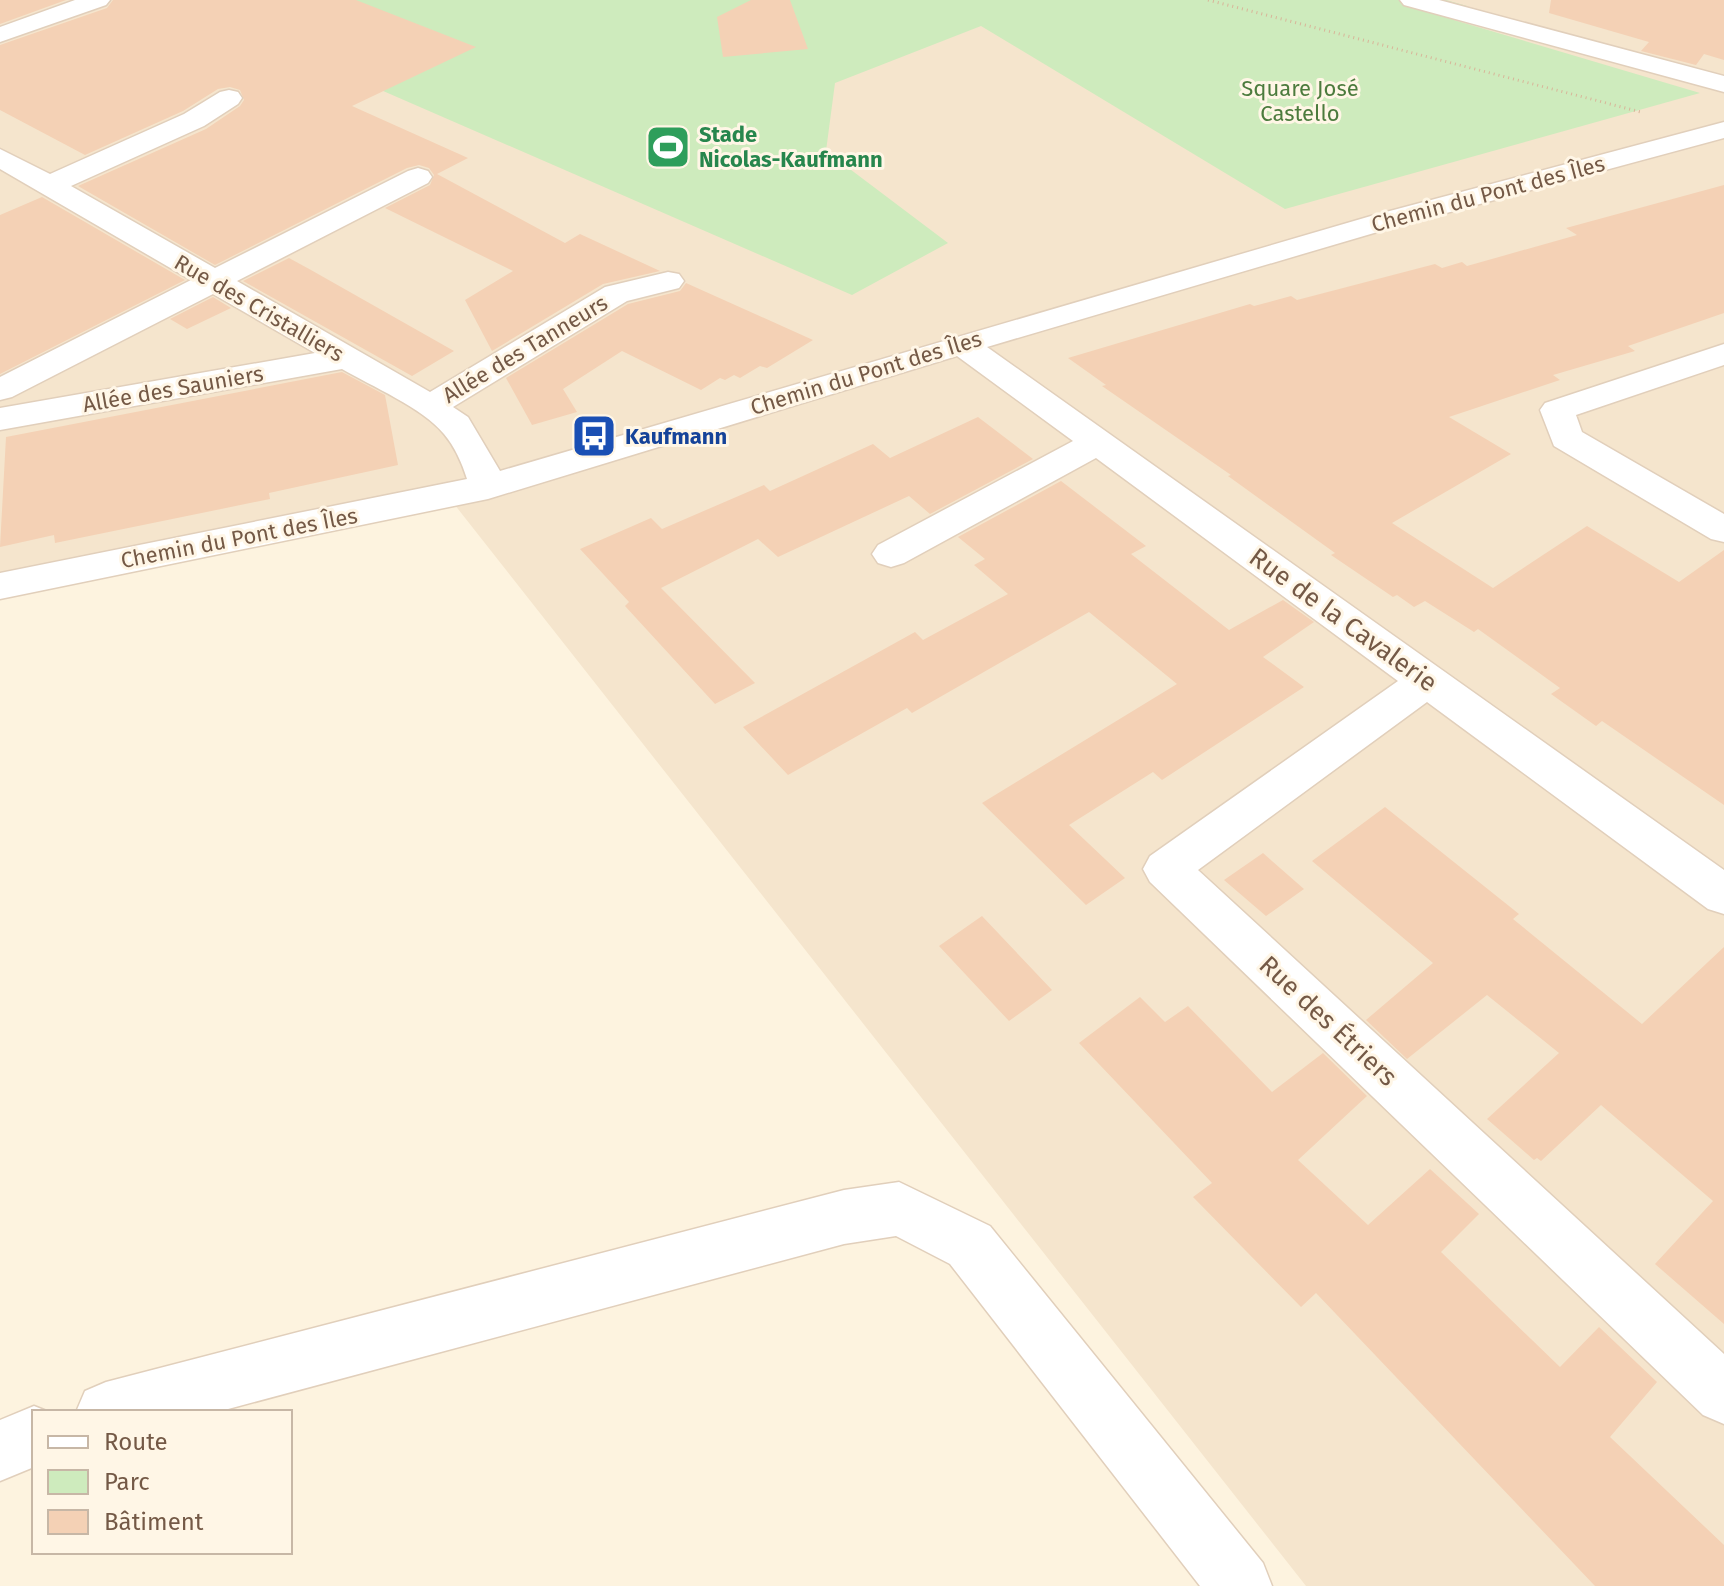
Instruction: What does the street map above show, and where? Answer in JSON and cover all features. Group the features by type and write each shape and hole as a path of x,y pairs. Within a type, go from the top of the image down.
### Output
{"street":[{"path":"0,35 98,0"},
{"path":"1412,0 1724,84"},
{"path":"50,185 194,120 229,98"},
{"name":"Chemin du Pont des Îles","path":"0,586 488,487 1381,222 1724,130"},
{"name":"Rue des Cristalliers","path":"0,157 430,406 456,425 478,459 488,487"},
{"name":"Allée des Sauniers","path":"0,390 418,177"},
{"name":"Allée des Tanneurs","path":"430,406 616,294 668,281"},
{"name":"Rue de la Cavalerie","path":"962,344 1724,895"},
{"path":"1724,354 1557,410 1566,438 1724,530"},
{"name":"Allée des Sauniers","path":"0,419 346,358"},
{"path":"891,554 1098,442"},
{"name":"Rue des Étriers","path":"1427,681 1166,869 1724,1394"},
{"path":"114,1410 844,1217 899,1209 970,1245 1234,1584"},
{"path":"0,1451 32,1437"}],"path":[{"path":"1208,0 1648,115"}],"shaded area":[{"path":"0,0 1724,0 1724,1586 1306,1586 447,495 0,575"}],"green space":[{"name":"Square José Castello","path":"174,0 1446,0 1467,6 1454,20 1700,93 1285,209 981,26 835,83 826,151 948,243 852,295"}],"building":[{"path":"0,0 66,0 0,24"},
{"path":"113,0 356,0 476,47 352,106 468,158 437,174 565,243 580,234 660,271 603,284 492,351 465,300 513,271 385,208 430,185 434,175 429,168 419,165 407,168 215,265 78,186 206,129 240,106 244,100 240,90 230,87 218,89 183,111 85,155 0,110 0,45 107,8"},
{"path":"751,0 790,0 808,49 723,57 717,17"},
{"path":"1551,0 1724,0 1724,60 1704,54 1696,65 1641,51 1649,42 1549,13"},
{"path":"1724,185 1724,313 1628,346 1635,351 1553,375 1560,380 1449,417 1511,454 1392,523 1493,588 1587,526 1679,582 1724,550 1724,805 1602,721 1596,726 1551,694 1560,688 1478,629 1474,632 1425,601 1414,607 1397,595 1393,597 1331,555 1335,553 1228,476 1231,475 1102,386 1106,385 1068,358 1250,304 1254,306 1291,296 1297,300 1435,264 1442,268 1462,262 1467,266 1577,235 1566,228"},
{"path":"42,197 185,280 0,374 0,215"},
{"path":"289,258 454,351 412,376 243,281"},
{"path":"686,283 813,340 767,368 760,366 740,378 734,375 725,380 720,378 701,390 622,351 563,389 577,412 532,425 506,378 628,304 680,291"},
{"path":"213,297 231,308 187,329 170,319"},
{"path":"342,372 385,395 398,465 269,493 270,499 55,543 54,535 0,547 6,437"},
{"path":"978,417 1033,459 930,514 909,496 778,557 758,539 661,588 755,683 715,704 625,606 629,602 580,549 651,518 662,529 764,485 770,491 873,444 890,458"},
{"path":"1061,481 1146,546 1131,554 1229,630 1283,600 1314,622 1263,657 1304,687 1162,780 1153,772 1069,825 1125,878 1086,905 982,803 1177,684 1089,612 912,713 907,708 788,775 743,727 915,632 923,640 1008,594 974,565 985,559 958,537"},
{"path":"1385,807 1519,914 1513,919 1642,1024 1724,947 1724,1324 1655,1264 1713,1201 1601,1105 1541,1161 1537,1158 1534,1160 1487,1119 1559,1053 1487,995 1407,1059 1366,1020 1433,963 1312,861"},
{"path":"1263,853 1304,889 1266,916 1224,880"},
{"path":"982,916 1052,990 1009,1021 939,946"},
{"path":"1140,997 1165,1022 1188,1006 1272,1092 1323,1053 1367,1096 1298,1160 1368,1225 1430,1169 1479,1214 1441,1252 1560,1367 1599,1327 1657,1382 1610,1437 1724,1545 1724,1586 1595,1586 1316,1293 1301,1307 1193,1197 1212,1183 1079,1043"}],"place":[{"name":"Stade Nicolas-Kaufmann","path":"668,147"},
{"name":"Kaufmann","path":"594,436"}]}
